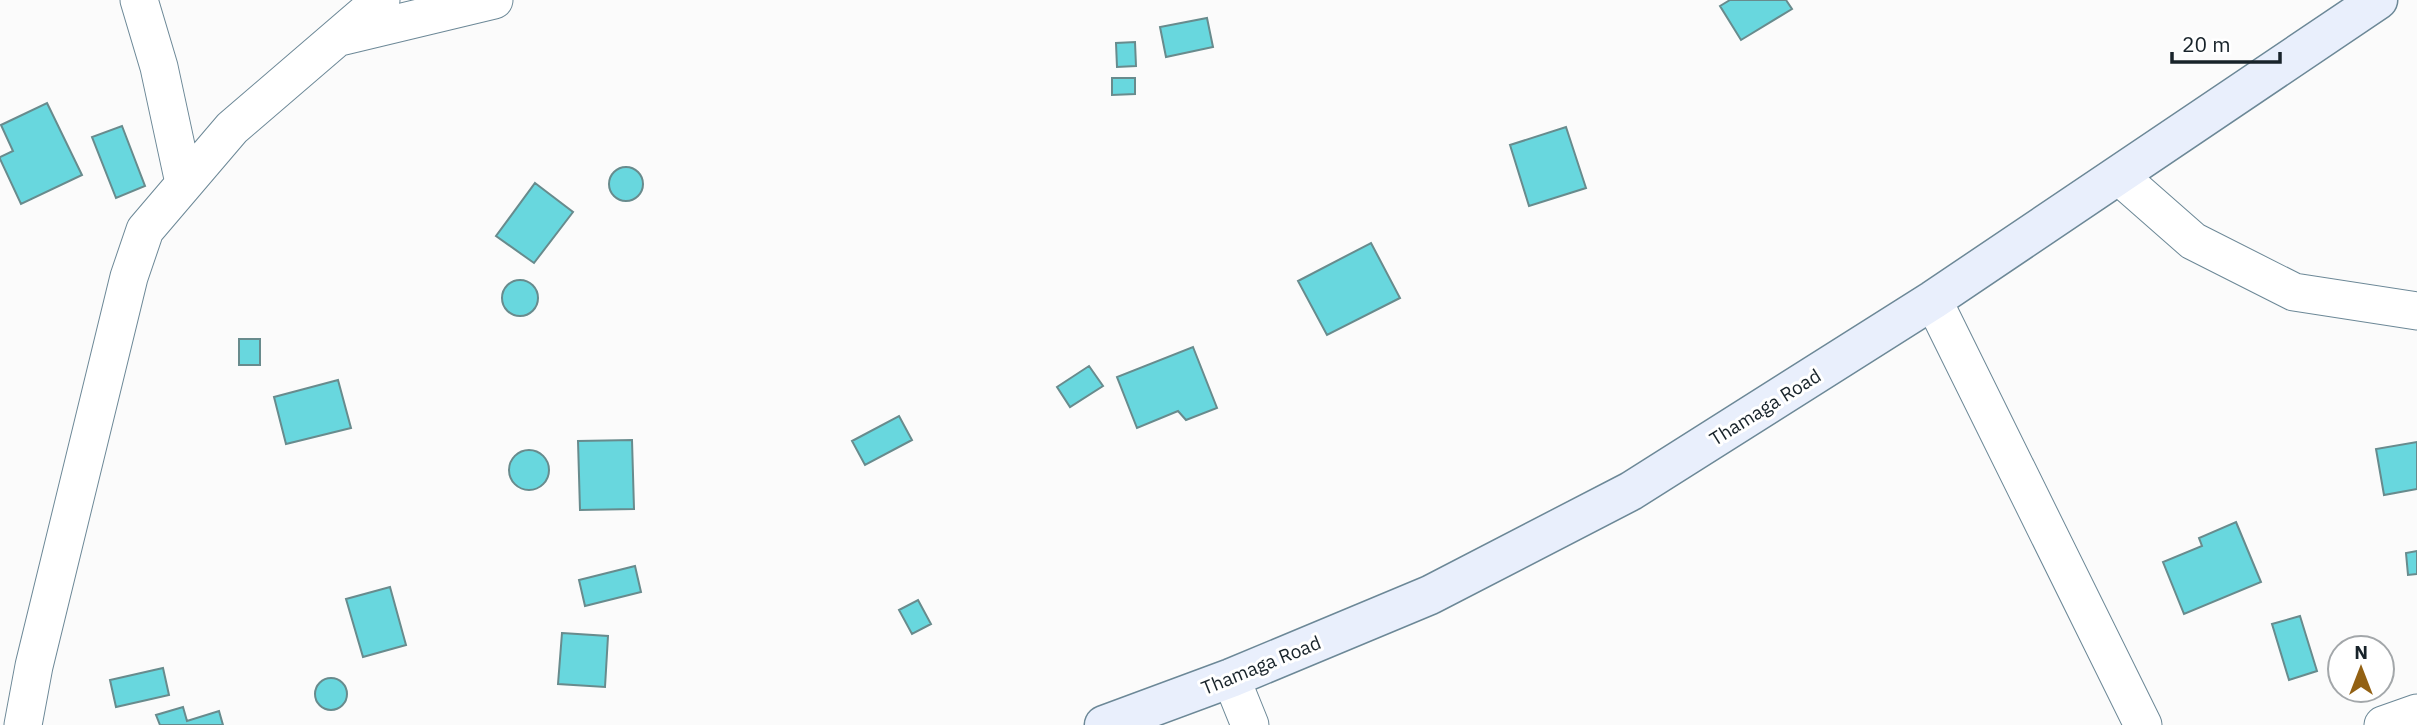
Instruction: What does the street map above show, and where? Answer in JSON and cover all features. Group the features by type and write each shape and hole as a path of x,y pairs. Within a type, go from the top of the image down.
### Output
{"main road":[{"name":"Thamaga Road","path":"1104,725 1231,678 1430,595 1631,491 1933,300 2378,0"}],"street":[{"path":"139,0 159,67 184,183"},
{"path":"16,721 34,666 129,277 145,230 232,128 382,0"},
{"path":"339,37 494,0"},
{"path":"2119,176 2193,241 2294,292 2417,311"},
{"path":"1933,300 2143,725"},
{"path":"1231,678 1250,725"},
{"path":"2383,725 2417,713"}],"building":[{"path":"1730,0 1786,0 1792,9 1741,40 1720,6"},
{"path":"1207,18 1213,47 1166,57 1160,27"},
{"path":"1135,42 1136,66 1117,67 1116,43"},
{"path":"1112,78 1135,78 1135,94 1112,95"},
{"path":"47,103 82,175 21,204 0,159 13,151 1,125"},
{"path":"122,126 145,186 116,198 92,137"},
{"path":"1566,127 1586,188 1529,206 1510,145"},
{"path":"626,167 638,172 643,184 638,196 626,201 614,196 609,184 614,172"},
{"path":"535,183 573,212 534,263 496,236"},
{"path":"1371,243 1400,298 1327,335 1298,281"},
{"path":"520,280 533,285 538,298 533,311 520,316 507,311 502,298 507,285"},
{"path":"239,339 260,339 260,365 239,365"},
{"path":"1193,347 1217,408 1186,420 1178,411 1137,428 1117,377"},
{"path":"1089,366 1103,386 1070,407 1057,387"},
{"path":"338,380 351,428 286,444 274,397"},
{"path":"899,416 912,440 865,465 852,441"},
{"path":"632,440 634,509 580,510 578,441"},
{"path":"2417,442 2417,489 2384,495 2376,449"},
{"path":"529,450 537,451 543,456 548,462 548,478 543,484 537,489 529,490 521,489 515,484 510,478 509,470 510,462 515,456 521,451"},
{"path":"2236,522 2261,582 2184,614 2163,562 2202,546 2199,538"},
{"path":"2417,551 2417,574 2408,575 2406,553"},
{"path":"635,566 641,592 585,606 579,580"},
{"path":"390,587 406,645 363,657 346,599"},
{"path":"918,600 931,624 912,634 899,610"},
{"path":"2300,616 2317,671 2289,680 2272,624"},
{"path":"562,633 608,636 605,687 558,684"},
{"path":"163,668 169,695 116,707 110,680"},
{"path":"331,678 342,683 347,694 342,705 331,710 320,705 315,694 320,683"},
{"path":"183,707 187,721 219,711 223,725 160,725 156,715"}]}
